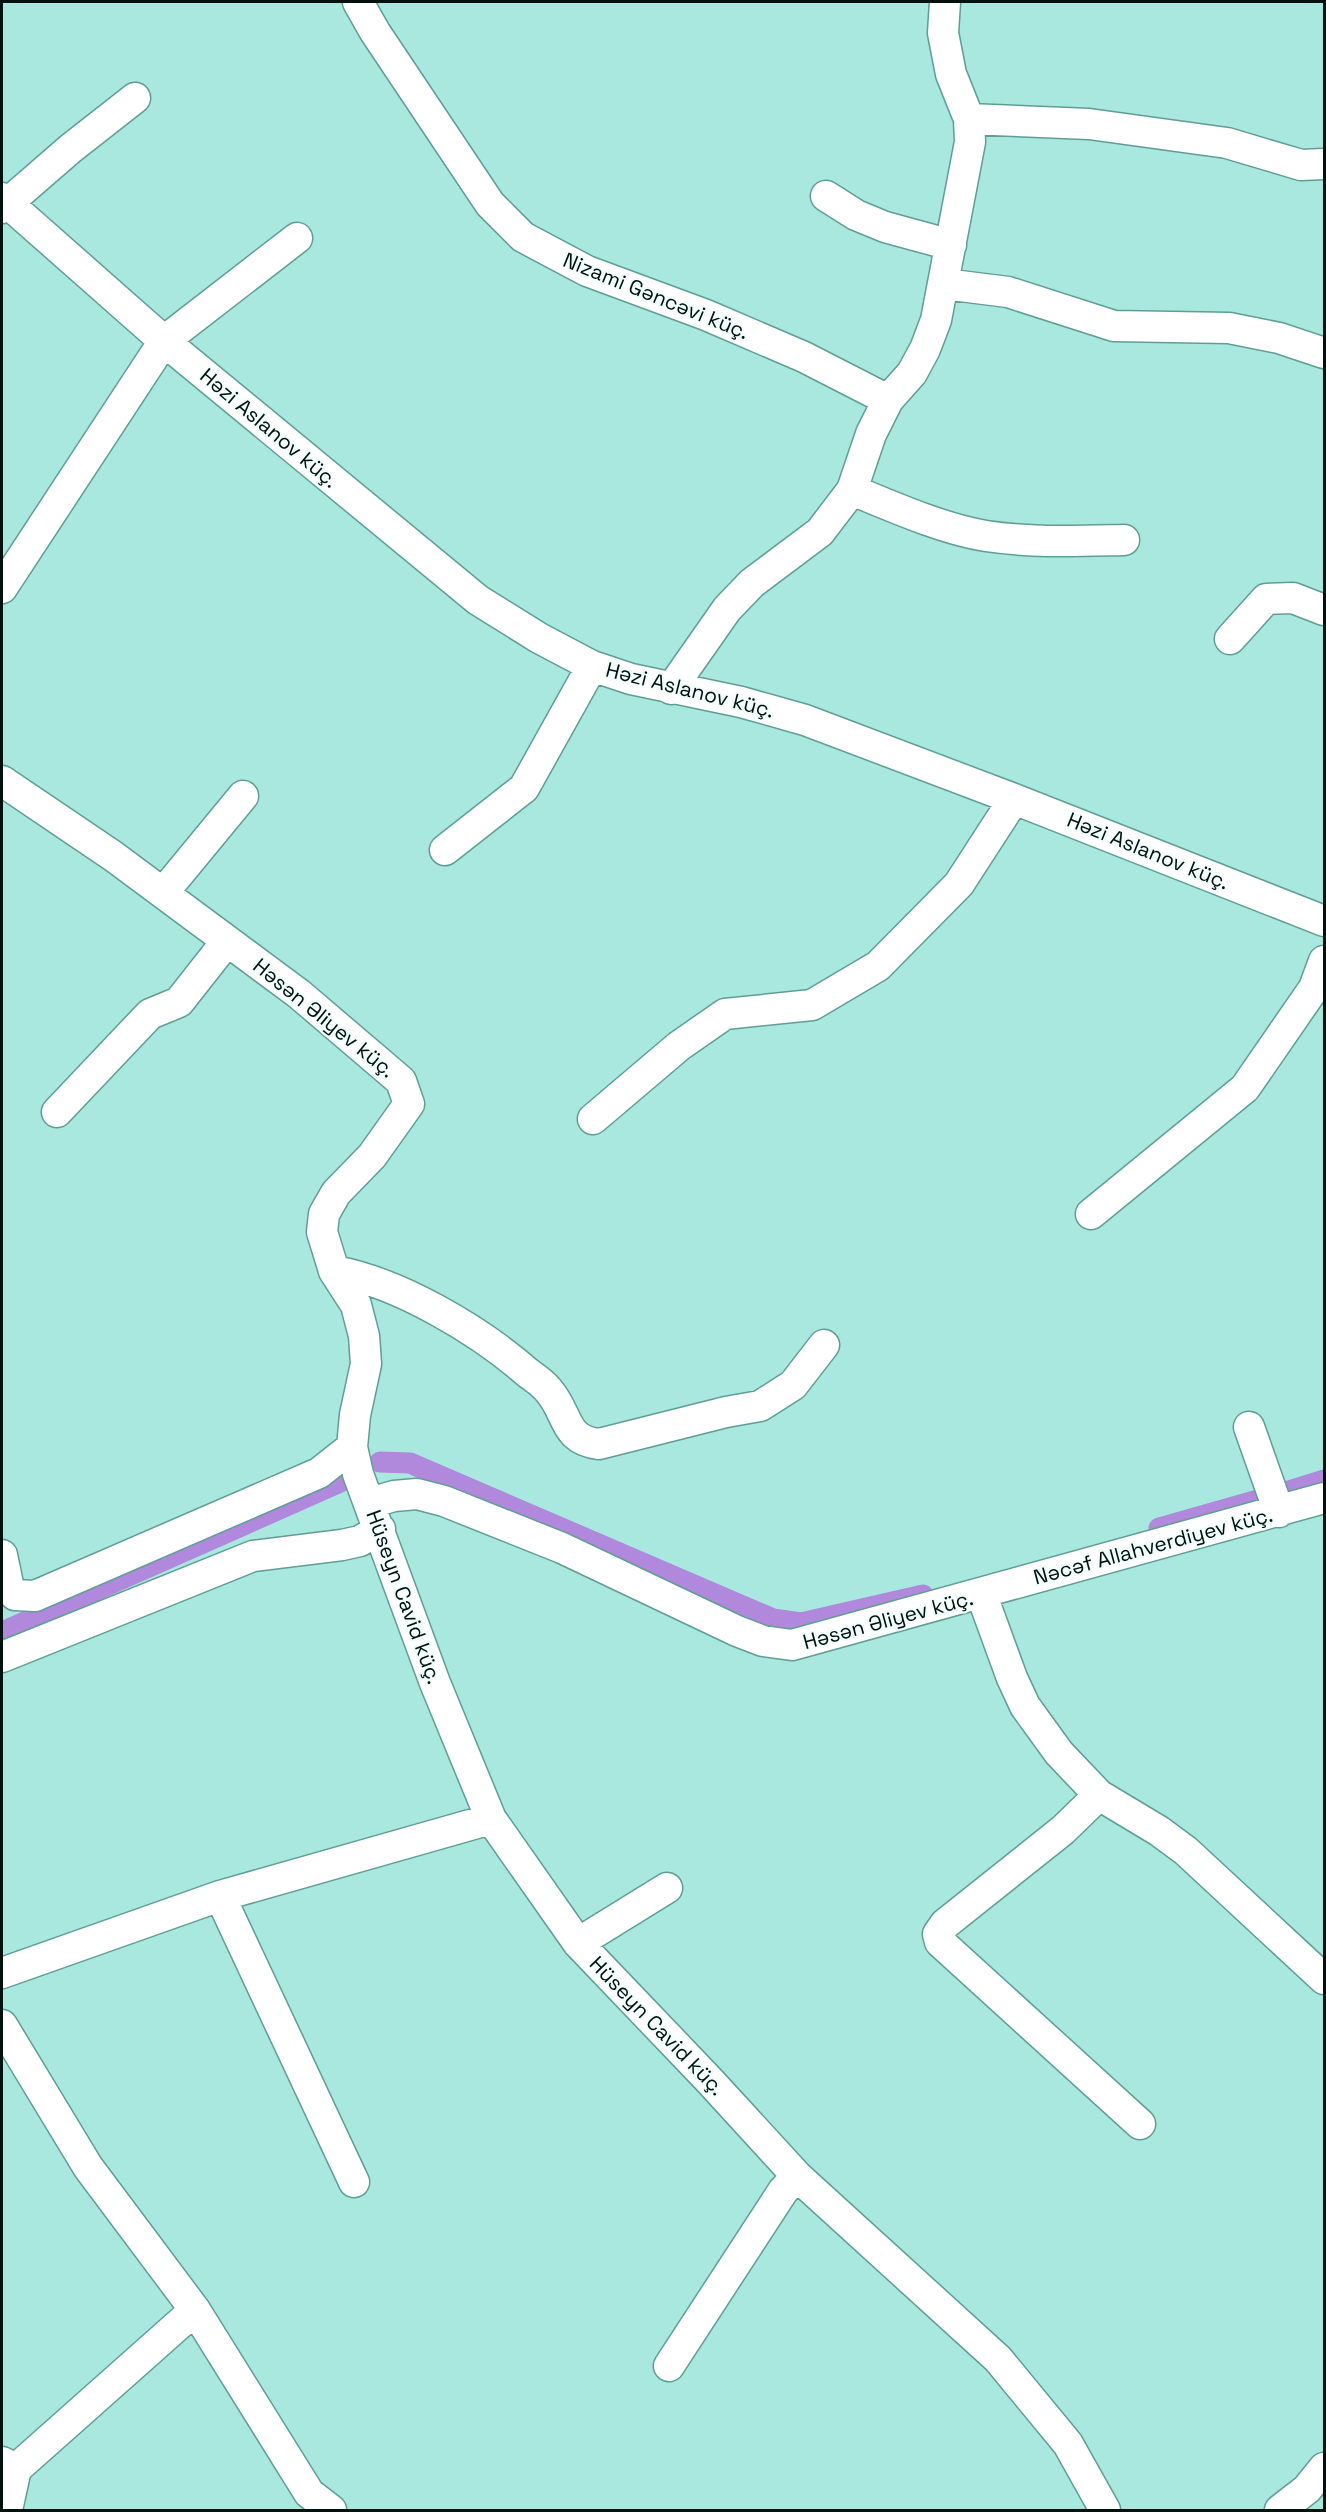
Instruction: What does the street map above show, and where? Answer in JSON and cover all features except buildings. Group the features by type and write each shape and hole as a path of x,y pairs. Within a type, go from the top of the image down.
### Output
{"street":[{"name":"Nizami Gəncəvi küç.","path":"358,2 375,32 490,204 523,237 587,271 706,315 804,357 888,400"},
{"path":"671,689 727,609 752,583 820,532 852,490 871,434 888,400 912,373 925,349 936,320 944,284 970,142 969,119 951,74 943,33 945,2"},
{"path":"3,203 135,98"},
{"path":"969,119 1089,124 1227,143 1301,165 1324,164"},
{"path":"826,196 856,215 885,227 951,245"},
{"name":"Həzi Aslanov küç.","path":"3,203 164,342 478,600 539,638 592,666 631,679 741,702 805,720 1014,799 1324,921"},
{"path":"2,588 164,342 297,238"},
{"path":"944,284 1008,292 1114,326 1229,328 1279,338 1324,353"},
{"path":"852,490 910,514 985,536 1061,542 1124,540"},
{"path":"1230,639 1266,599 1293,598 1324,610"},
{"path":"446,850 524,788 592,666"},
{"name":"Həsən Əliyev küç.","path":"2,781 113,856 299,994 401,1081 409,1104 372,1156 336,1193 324,1214 322,1232 334,1271 356,1305 364,1336 366,1364 355,1415 352,1447"},
{"path":"163,893 243,796"},
{"path":"593,1119 679,1047 725,1014 812,1005 878,966 959,884 1014,799"},
{"path":"57,1112 150,1014 179,1002 227,940"},
{"path":"1091,1214 1245,1089 1314,988 1324,961"},
{"path":"334,1271 371,1280 443,1314 498,1347 550,1391 573,1432 583,1442 599,1444 726,1412 760,1406 793,1385 824,1344"},
{"path":"1249,1427 1279,1512"},
{"path":"2,1555 9,1589 15,1595 35,1596 319,1473 352,1447"},
{"name":"Hüseyn Cavid küç.","path":"352,1447 358,1474 435,1683 491,1819 578,1943 710,2080 797,2176 998,2359 1068,2444 1105,2511"},
{"name":"Həsən Əliyev küç.","path":"2,1657 253,1556 360,1541 375,1516 394,1496 417,1494 444,1501 561,1548 763,1641 792,1645 981,1593 1012,1678 1025,1706 1059,1753 1099,1795 1159,1831 1186,1851 1324,1979"},
{"name":"Nəcəf Allahverdiyev küç.","path":"981,1593 1324,1498"},
{"path":"1099,1795 1063,1830 945,1924 938,1934 940,1942 1140,2124"},
{"path":"2,1973 220,1896 491,1819"},
{"path":"578,1943 667,1888"},
{"path":"220,1896 354,2182"},
{"path":"2,2025 88,2167 195,2310 309,2493 331,2511"},
{"path":"669,2366 783,2191 797,2176"},
{"path":"7,2511 9,2466 195,2310"},
{"path":"1280,2511 1307,2489 1324,2468"}],"waterway":[{"path":"380,1462 410,1463 773,1619 801,1623 923,1595"},
{"path":"2,1632 345,1480"},
{"path":"1289,1491 1324,1480"},
{"path":"1159,1528 1261,1499"}]}
